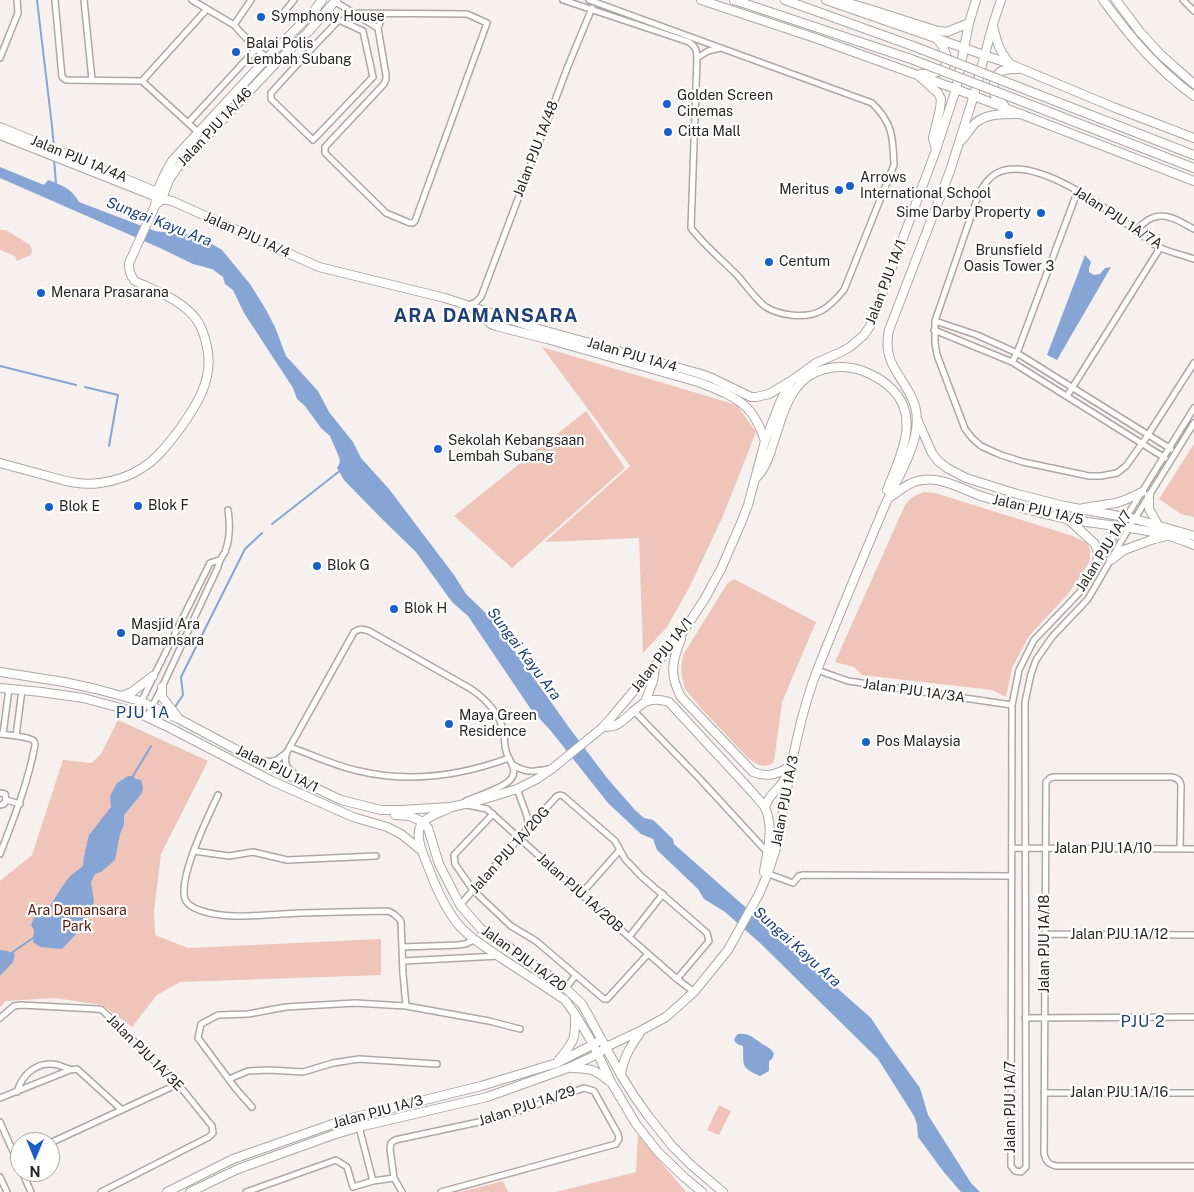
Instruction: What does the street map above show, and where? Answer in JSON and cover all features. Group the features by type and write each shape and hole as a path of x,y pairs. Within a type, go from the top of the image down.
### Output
{"street":[{"path":"0,58 18,13 16,0"},
{"path":"55,0 62,77 66,80 142,81 199,133"},
{"path":"84,0 92,80"},
{"path":"192,0 234,25 256,49 275,64"},
{"path":"234,25 251,0"},
{"path":"294,0 285,11 301,24"},
{"name":"Jalan PJU 1A/46","path":"158,199 161,182 172,161 322,0"},
{"path":"335,0 378,28"},
{"name":"Jalan PJU 1A/46","path":"158,199 177,168 275,64 300,41 313,37 335,0"},
{"path":"562,0 689,42 696,48 691,228 764,306 778,313 802,316 819,312 833,303 844,290 894,166 893,144 883,113 872,103 591,1"},
{"path":"701,0 917,74 1194,181"},
{"path":"734,0 911,59 1194,168"},
{"path":"785,0 913,46 1194,155"},
{"path":"826,0 1010,64 1194,138"},
{"name":"Jalan PJU 1A/1","path":"0,672 64,682 140,701 179,719 252,758 341,800 381,810 462,805 517,789 553,768 602,728 683,632 704,600 723,566 742,523 765,441 791,380 816,363 850,347 864,335 870,326 936,150 956,89 969,23 976,0"},
{"name":"Jalan PJU 1A/1","path":"888,499 911,450 917,418 913,401 892,365 888,354 887,338 950,171 974,96 993,24 1002,0"},
{"path":"1103,0 1143,51 1194,96"},
{"path":"1117,0 1140,32 1194,84"},
{"path":"1183,0 1194,12"},
{"name":"Jalan PJU 1A/48","path":"481,298 568,66 591,10 591,1"},
{"path":"838,4 852,4 938,31 947,32 969,23"},
{"path":"142,81 207,9"},
{"path":"354,13 467,14 487,23 413,223 386,213 324,151 384,84 386,75 378,28 384,14"},
{"path":"339,20 363,31 373,77 313,140 271,99 271,93 310,50 313,37 339,20"},
{"path":"993,24 998,45 1010,64"},
{"path":"917,74 935,73 944,66 946,60 944,48 936,38"},
{"path":"300,41 310,50"},
{"path":"697,58 708,51 720,48"},
{"path":"188,123 256,49"},
{"path":"1009,109 995,97 994,89 997,76 1000,72 1008,69 1023,69"},
{"path":"917,74 938,93 941,100 933,138 936,150"},
{"path":"1181,86 1185,76"},
{"path":"958,144 977,122 985,118 993,115 1023,114"},
{"name":"Jalan PJU 1A/4A","path":"0,127 158,199"},
{"name":"Jalan PJU 1A/4A","path":"0,134 41,147"},
{"name":"Jalan PJU 1A/4A","path":"59,155 148,188 158,199"},
{"name":"Jalan PJU 1A/7A","path":"1194,259 1160,248 1078,190 1035,171 1024,169 996,173 986,181 979,193 935,321 934,330 937,355 965,429 972,438 981,446 1001,455 1023,462 1089,476 1117,473 1126,466 1194,363"},
{"path":"148,188 161,182"},
{"path":"1012,362 1078,190"},
{"path":"0,463 79,484 99,484 114,480 134,473 154,460 172,439 193,409 203,390 208,371 208,351 201,328 192,314 182,305 136,281 130,273 130,263 158,199"},
{"name":"Jalan PJU 1A/4","path":"158,199 172,201 319,267 445,298 543,330 712,378 750,410 757,420 765,441"},
{"path":"1136,230 1152,218 1162,216 1170,217 1194,229"},
{"path":"1067,396 1160,248"},
{"path":"469,305 481,298 485,310"},
{"name":"Jalan PJU 1A/4","path":"469,305 496,326 751,397 769,394 791,380"},
{"path":"935,321 977,335 1017,353 1176,453"},
{"path":"934,330 1012,362 1171,461"},
{"path":"755,480 762,472 771,452 796,386 820,370 832,367 860,370 886,384 894,391 905,410 906,437 883,502 883,510"},
{"name":"Jalan PJU 1A/7","path":"1194,408 1164,457 1145,494 1135,519 1088,599 1052,638 1036,660 1024,702 1026,1167 1020,1172 1015,1171 1011,1166 1012,706 1019,670 1034,640 1079,593 1120,526 1126,518 1145,494 1171,461 1194,423"},
{"name":"Jalan PJU 1A/5","path":"917,418 932,453 938,461 966,478 1017,494 1079,509 1135,519 1194,536"},
{"name":"Jalan PJU 1A/5","path":"888,499 914,482 933,480 1001,502 1068,518 1169,536 1194,545"},
{"path":"1079,509 1116,503 1145,494 1158,525"},
{"name":"Jalan PJU 1A/3","path":"167,1192 233,1159 344,1120 481,1086 557,1063 593,1044 604,1043 642,1030 666,1017 694,992 728,950 761,890 777,845 802,716 817,670 888,499"},
{"path":"147,717 224,552 229,534 228,510"},
{"path":"1068,518 1095,544 1098,553 1097,563"},
{"path":"1111,560 1124,550 1154,539 1169,536"},
{"path":"136,712 152,676 184,617 210,563 219,560"},
{"path":"310,785 288,769 285,764 285,758 354,632 358,629 370,630 477,693 493,708 502,727 505,747 513,765 514,772 512,778 505,784 451,807 423,822 402,814 384,815 372,813 341,800"},
{"path":"683,632 673,663 676,688 681,697 753,772 770,775 779,773 792,764"},
{"path":"645,702 656,665"},
{"name":"Jalan PJU 1A/3A","path":"817,670 848,681 1012,706"},
{"path":"122,696 132,692 152,676"},
{"path":"162,687 162,697 179,719"},
{"name":"Jalan PJU 1A/1","path":"0,688 83,698 136,712 272,781 353,817 401,834 422,851"},
{"path":"0,854 20,804 36,745 32,739 2,734 9,689"},
{"path":"16,736 22,690"},
{"path":"602,728 618,724 633,710 652,699 669,702 765,808 769,829 766,873 792,883 799,876 803,875 1011,876"},
{"name":"Jalan PJU 1A/3","path":"633,710 767,852"},
{"path":"252,758 271,762 276,761 289,749"},
{"path":"289,749 357,771 400,778 454,774 509,758"},
{"path":"765,808 768,799 781,786 792,764"},
{"path":"513,765 525,771 553,768"},
{"name":"Jalan PJU 1A/18","path":"1180,849 1181,786 1179,780 1172,777 1123,776 1054,777 1047,780 1045,786 1045,1160 1052,1165 1194,1166"},
{"path":"517,789 528,816 529,827"},
{"path":"0,793 4,794 6,800"},
{"path":"218,795 185,876 184,894 189,906 220,915 243,916 388,912 400,920 402,927 406,1006"},
{"name":"Jalan PJU 1A/20G","path":"460,905 557,796 563,796 615,841 619,851"},
{"path":"6,800 20,804"},
{"path":"0,805 4,804 6,800"},
{"name":"Jalan PJU 1A/20B","path":"462,805 478,806 487,809 648,954 694,992"},
{"path":"493,814 454,855 455,864 473,890 511,926 536,941 604,999 607,999 648,954"},
{"name":"Jalan PJU 1A/20","path":"702,1192 658,1152 636,1124 611,1082 593,1044 565,1000 474,940 452,917 439,893 422,851 418,831 423,822 431,833 432,843 439,864 460,905 481,930 521,955 566,988 582,1004 634,1096 672,1146 723,1192"},
{"name":"Jalan PJU 1A/10","path":"1012,848 1194,849"},
{"path":"194,851 229,856 254,852 287,860 376,856"},
{"path":"581,894 619,851 641,876 707,933 709,941 677,979"},
{"path":"629,937 663,894"},
{"name":"Jalan PJU 1A/12","path":"1045,934 1194,935"},
{"path":"402,947 458,945 474,940"},
{"name":"Jalan PJU 1A/20","path":"403,961 500,956"},
{"path":"566,988 576,975"},
{"path":"252,1106 198,1038 201,1024 218,1014 248,1014 286,1007 355,1003 406,1006 520,1029"},
{"name":"Jalan PJU 1A/3E","path":"0,1018 14,1006 22,1005 102,1010 178,1084 212,1126 213,1133 209,1137 100,1192"},
{"path":"557,1063 574,1039 576,1028 575,1014"},
{"path":"1025,1018 1194,1017"},
{"path":"622,1075 627,1052 642,1030"},
{"name":"Jalan PJU 1A/3","path":"190,1192 238,1169 333,1135 358,1127 487,1097 568,1068 598,1054 604,1043"},
{"path":"229,1079 248,1071 303,1072 333,1063 359,1060 437,1064"},
{"path":"17,1092 22,1079 36,1067 44,1064 57,1065 70,1070"},
{"path":"568,1068 596,1070 611,1082"},
{"path":"0,1098 70,1070 77,1069 122,1110"},
{"path":"60,1138 178,1084"},
{"name":"Jalan PJU 1A/29","path":"402,1192 394,1178 390,1149 391,1144 395,1140 502,1117 584,1088 594,1091 618,1134 619,1139 616,1144 441,1192"},
{"name":"Jalan PJU 1A/16","path":"1044,1093 1194,1094"},
{"path":"0,1122 10,1141"},
{"path":"358,1127 373,1181"},
{"path":"246,1192 336,1160 348,1167 352,1190 373,1181 394,1178"},
{"path":"0,1177 7,1192"}],"green space":[{"path":"0,230 6,230 30,245 31,255 17,261 15,256 0,250"},
{"path":"542,347 737,405 756,432 723,516 690,586 667,627 643,653 639,538 545,542 630,466"},
{"path":"586,411 625,468 512,568 454,516"},
{"path":"1194,444 1194,517 1181,514 1159,499"},
{"path":"924,492 935,493 1073,536 1087,543 1090,550 1090,561 1069,593 1029,636 1012,668 1006,697 992,690 862,675 854,667 835,662 905,505 913,497"},
{"path":"734,579 816,622 782,702 774,762 765,766 749,759 700,707 685,689 682,677 683,655 727,584"},
{"name":"Ara Damansara Park","path":"118,720 208,761 161,854 154,911 155,935 188,948 381,939 381,975 180,982 157,995 132,1027 102,1005 55,998 6,1001 0,1007 0,881 32,855 63,760 92,763 101,754"},
{"path":"719,1105 731,1111 719,1135 707,1130"},
{"path":"638,1135 686,1192 556,1192 636,1172"},
{"path":"503,1181 508,1192 460,1192"}],"water":[{"path":"0,167 44,185 48,180 58,184 70,191 79,202 155,231 187,234 205,240 222,250 250,284 265,308 275,327 286,356 318,391 329,412 353,442 361,458 389,489 454,575 466,594 492,619 607,778 635,810 644,818 653,820 673,839 674,844 871,1018 920,1088 928,1115 971,1183 980,1192 961,1192 943,1171 918,1137 914,1116 878,1059 760,943 725,912 704,899 698,889 657,850 653,839 641,834 608,803 551,731 530,708 468,616 452,602 416,552 344,480 337,468 340,462 339,457 330,436 297,399 293,388 244,313 233,290 225,284 223,277 212,269 193,264 0,178"},
{"path":"1085,255 1091,262 1089,272 1094,275 1100,274 1105,268 1111,267 1057,360 1047,355"},
{"path":"128,776 141,780 142,793 124,815 124,825 120,834 115,860 101,872 95,874 91,882 94,902 80,930 62,949 40,947 33,942 34,930 31,925 37,911 48,909 70,876 83,866 89,835 111,807 110,796 117,783"},
{"path":"0,950 15,954 13,962 0,976"},
{"path":"738,1034 751,1036 772,1050 774,1054 769,1061 769,1071 760,1076 746,1068 744,1065 743,1046 734,1040"}],"waterway":[{"path":"37,0 54,147"},
{"path":"54,159 56,184"},
{"path":"0,366 76,385"},
{"path":"85,387 118,395 109,446"},
{"path":"272,524 341,470"},
{"path":"175,707 183,695 181,677 245,549 262,533"},
{"path":"133,776 151,746"},
{"path":"10,954 33,938"}],"place":[{"name":"Symphony House","path":"261,17"},
{"name":"Balai Polis Lembah Subang","path":"236,52"},
{"name":"Golden Screen Cinemas","path":"667,104"},
{"name":"Citta Mall","path":"668,132"},
{"name":"Arrows International School","path":"850,186"},
{"name":"Meritus","path":"839,190"},
{"name":"Sime Darby Property","path":"1041,213"},
{"name":"Brunsfield Oasis Tower 3","path":"1009,235"},
{"name":"Centum","path":"769,262"},
{"name":"Menara Prasarana","path":"41,293"},
{"name":"Sekolah Kebangsaan Lembah Subang","path":"438,449"},
{"name":"Blok F","path":"138,506"},
{"name":"Blok E","path":"49,507"},
{"name":"Blok G","path":"317,566"},
{"name":"Blok H","path":"394,609"},
{"name":"Masjid Ara Damansara","path":"121,633"},
{"name":"Maya Green Residence","path":"449,724"},
{"name":"Pos Malaysia","path":"866,742"}],"district":[{"name":"ARA DAMANSARA","path":"486,316"},
{"name":"PJU 1A","path":"143,713"},
{"name":"PJU 2","path":"1143,1022"}],"water label":[{"name":"Sungai Kayu Ara","path":"159,222"},
{"name":"Sungai Kayu Ara","path":"524,654"},
{"name":"Sungai Kayu Ara","path":"797,947"}]}
